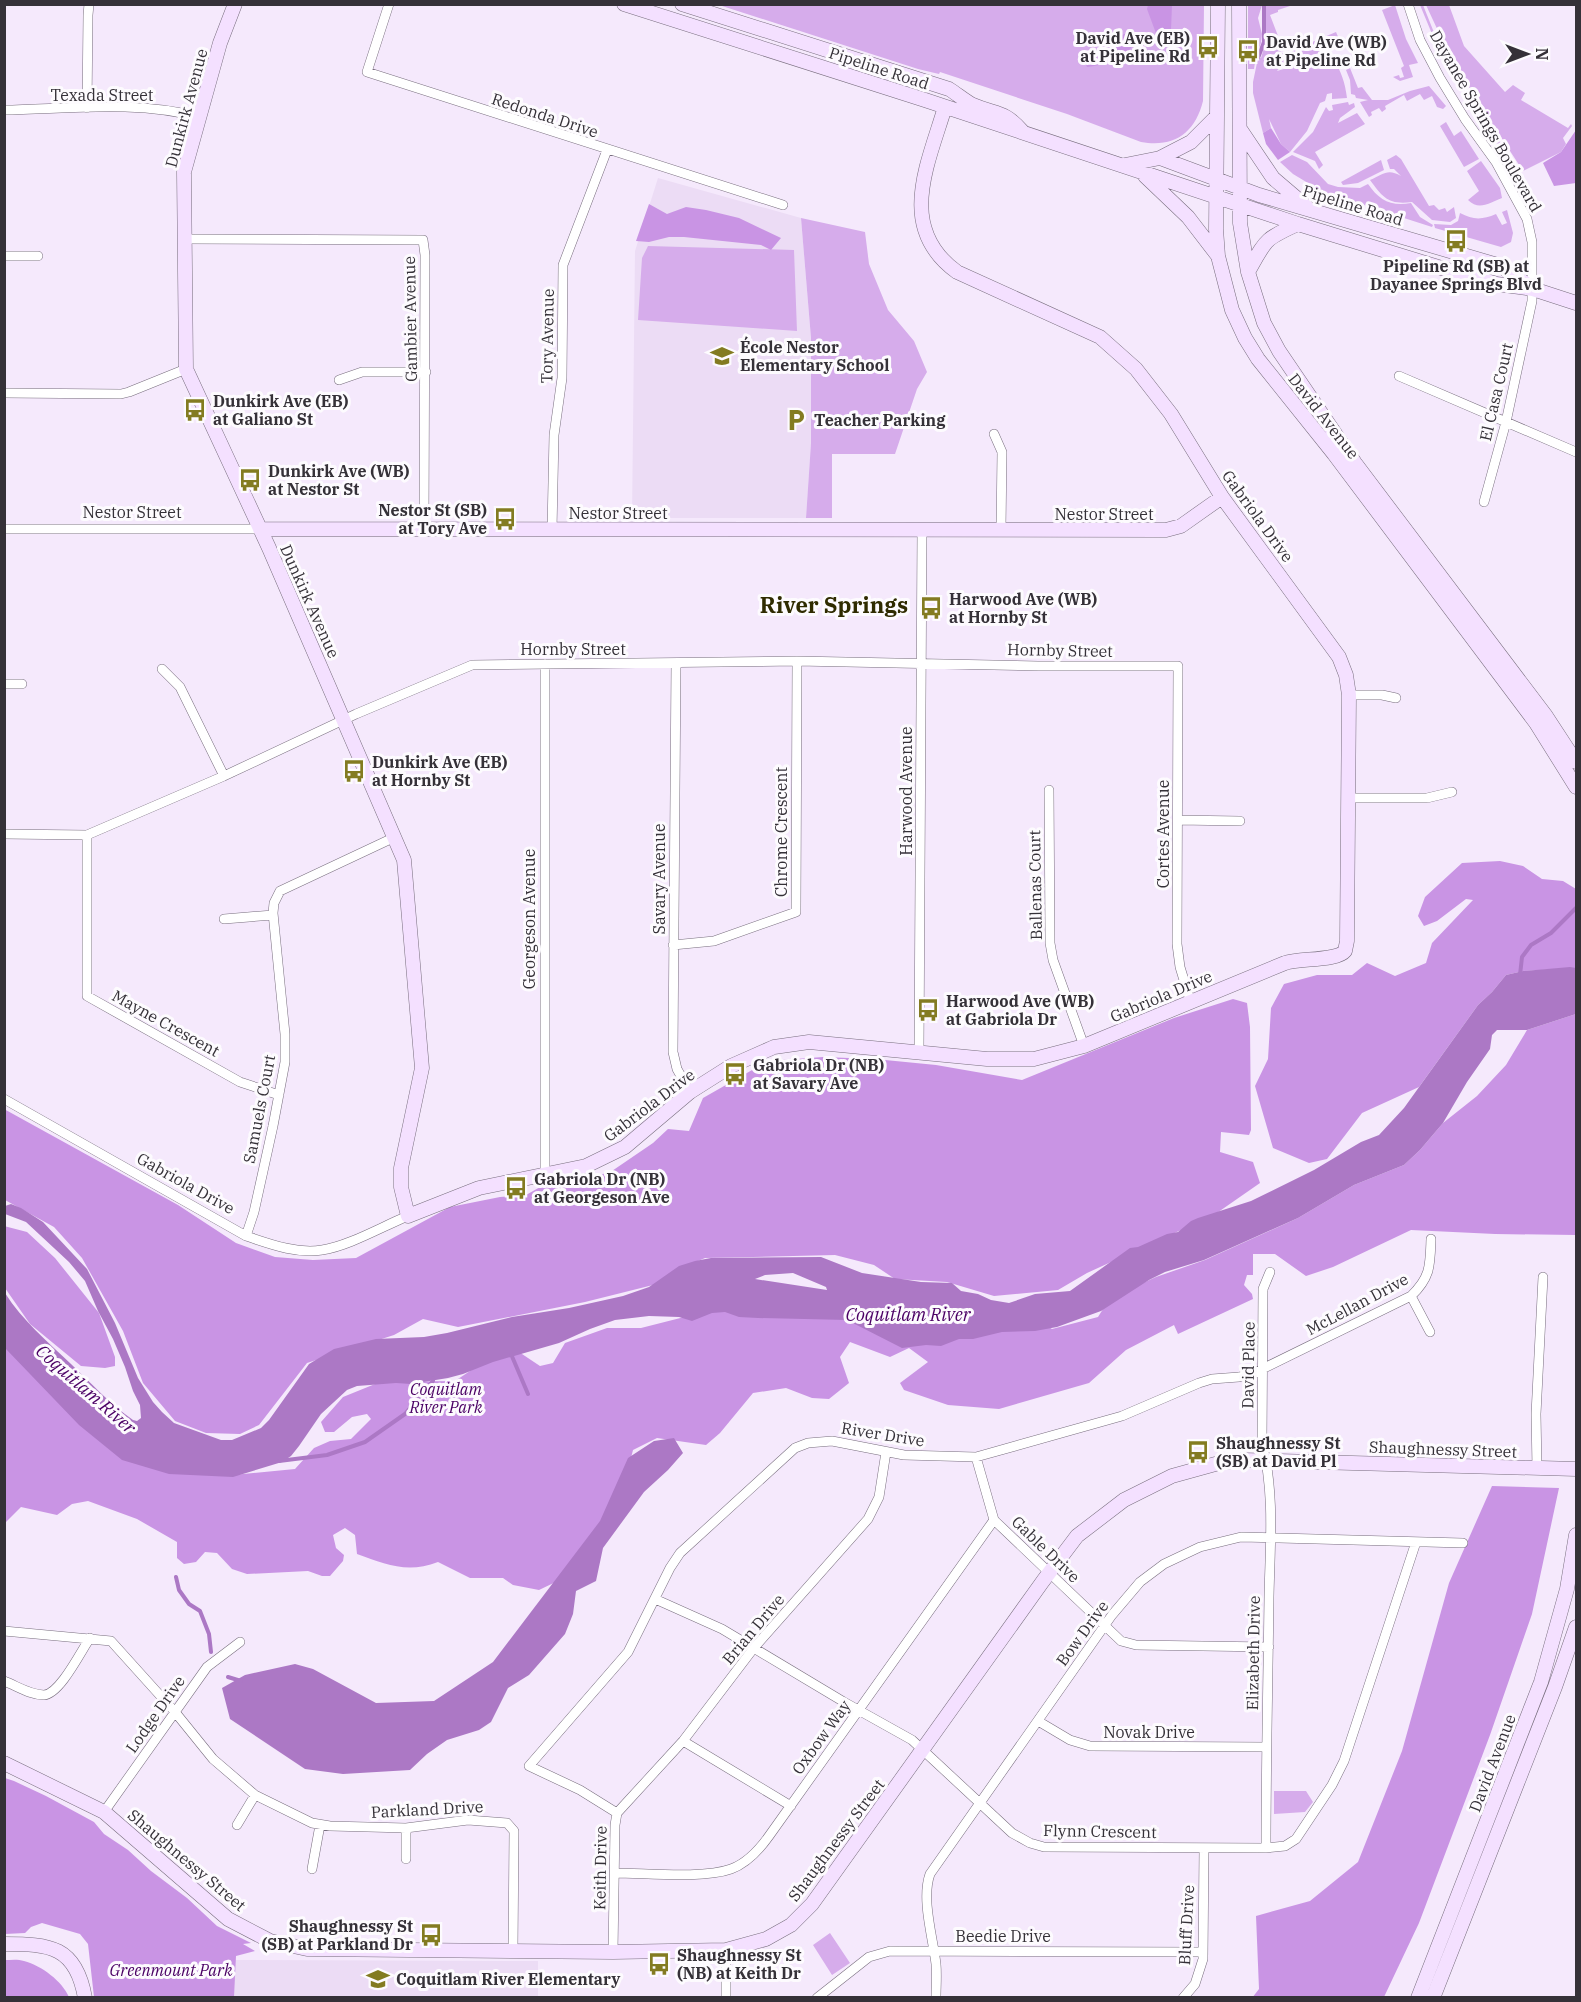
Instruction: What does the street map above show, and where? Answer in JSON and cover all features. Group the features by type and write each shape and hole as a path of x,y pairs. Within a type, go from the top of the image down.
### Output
{"street":[{"path":"87,108 89,4"},
{"name":"Dunkirk Avenue","path":"235,4 220,43 184,172 186,369 260,529 402,852 406,870 422,1068 401,1167 401,1187 408,1216"},
{"name":"Redonda Drive","path":"389,4 367,72 783,206"},
{"name":"Pipeline Road","path":"624,4 945,106 1298,224 1497,285 1533,289 1576,303"},
{"name":"Pipeline Road","path":"682,4 950,89 976,106 1004,114 1012,119 1024,133"},
{"name":"David Avenue","path":"1218,4 1215,196 1218,256 1232,310 1258,359 1334,454 1536,723 1576,787"},
{"name":"David Avenue","path":"1239,4 1241,237 1248,272 1264,323 1291,369 1355,463 1546,716 1576,762"},
{"name":"Dayanee Springs Boulevard","path":"1408,4 1420,40 1440,78 1496,162 1527,219 1532,242 1533,289"},
{"name":"Gabriola Drive","path":"4,1099 246,1236 291,1249 323,1250 479,1188 586,1167 615,1153 690,1092 731,1066 757,1053 789,1043 808,1042 987,1059 1025,1060 1059,1054 1084,1046 1190,1000 1284,963 1298,959 1337,957 1344,954 1347,941 1349,696 1344,668 1334,648 1222,497 1155,391 1136,369 1100,338 957,272 936,252 925,230 920,197 923,179 945,106"},
{"name":"Texada Street","path":"4,110 140,107 199,117"},
{"path":"1160,158 1191,142 1217,116"},
{"path":"1240,128 1273,178 1308,209"},
{"name":"Tory Avenue","path":"552,530 554,435 562,378 563,265 607,150"},
{"name":"Pipeline Road","path":"1124,165 1160,158 1259,195 1501,266 1533,289"},
{"path":"1141,172 1188,218 1218,256"},
{"path":"1248,272 1265,241 1272,235 1298,224"},
{"name":"Gambier Avenue","path":"185,239 423,240 426,372 424,529"},
{"path":"4,256 39,256"},
{"name":"El Casa Court","path":"1484,501 1506,422 1533,289"},
{"path":"4,393 121,394 186,369"},
{"path":"339,380 362,372 426,372"},
{"path":"1399,376 1576,452"},
{"path":"994,434 1002,452 1001,530"},
{"name":"Nestor Street","path":"4,529 1166,530 1180,526 1222,497"},
{"name":"Harwood Avenue","path":"919,1052 922,530"},
{"name":"Hornby Street","path":"4,834 87,835 472,665 797,661 1038,666 1178,666"},
{"name":"Chrome Crescent","path":"673,945 714,941 795,912 797,661"},
{"name":"Savary Avenue","path":"676,663 673,1052 677,1069 690,1092"},
{"name":"Georgeson Avenue","path":"544,1174 545,664"},
{"name":"Cortes Avenue","path":"1178,666 1177,944 1180,967 1190,1000"},
{"path":"162,669 180,687 224,776"},
{"path":"4,684 22,684"},
{"path":"1349,696 1396,698"},
{"name":"Ballenas Court","path":"1049,790 1050,943 1053,960 1084,1046"},
{"path":"1348,798 1427,798 1452,792"},
{"path":"1178,820 1240,821"},
{"name":"Mayne Crescent","path":"87,835 87,996 240,1082 279,1095"},
{"name":"Samuels Court","path":"246,1236 254,1212 285,1062 285,1034 273,915 274,903 280,891 395,837"},
{"path":"224,919 273,915"},
{"name":"McLellan Drive","path":"1263,1369 1412,1296 1428,1276 1431,1239"},
{"name":"David Place","path":"1267,1460 1262,1443 1263,1289 1270,1272"},
{"path":"1537,1468 1536,1414 1543,1277"},
{"path":"1412,1296 1430,1332"},
{"name":"River Drive","path":"529,1766 622,1660 636,1639 675,1559 686,1546 795,1448 808,1443 832,1440 904,1455 976,1457 1104,1423 1205,1381 1239,1377 1263,1369"},
{"name":"Brian Drive","path":"617,1813 683,1741 753,1648 868,1519 879,1497 886,1452"},
{"name":"Gable Drive","path":"976,1457 994,1520 1121,1641 1136,1645 1269,1647"},
{"name":"Shaughnessy Street","path":"4,1764 104,1812 228,1919 270,1941 307,1949 614,1952 726,1950 766,1939 791,1925 812,1904 1077,1536 1124,1500 1172,1476 1219,1463 1267,1460 1576,1469"},
{"name":"Elizabeth Drive","path":"1266,1848 1270,1536 1270,1483 1267,1460"},
{"name":"Oxbow Way","path":"615,1873 702,1874 730,1869 746,1860 762,1846 994,1520"},
{"name":"David Avenue","path":"1418,1998 1541,1682 1567,1589 1576,1535"},
{"name":"Bow Drive","path":"936,1998 936,1963 927,1895 928,1880 937,1862 1105,1626 1140,1582 1164,1564 1200,1547 1241,1537 1463,1543"},
{"name":"Flynn Crescent","path":"655,1599 722,1629 912,1740 979,1803 1022,1839 1044,1847 1266,1848 1285,1846 1296,1839 1338,1774 1416,1542"},
{"name":"David Avenue","path":"1433,1998 1556,1687 1576,1627"},
{"name":"Parkland Drive","path":"4,1631 111,1641 175,1712 213,1759 255,1795 312,1823 406,1828 468,1820 500,1821 511,1826 513,1831 513,1951"},
{"path":"4,1681 31,1693 49,1694 58,1688 90,1638"},
{"name":"Lodge Drive","path":"104,1812 207,1667 240,1641"},
{"name":"Novak Drive","path":"1038,1721 1070,1740 1090,1746 1266,1747"},
{"path":"683,1741 790,1806"},
{"name":"Keith Drive","path":"529,1766 580,1790 617,1813 614,1952"},
{"path":"237,1825 255,1795"},
{"path":"312,1869 320,1825"},
{"path":"406,1828 406,1859"},
{"name":"Bluff Drive","path":"1183,1998 1198,1978 1203,1952 1204,1848"},
{"path":"4,1944 45,1946 63,1953 78,1972 85,1998"},
{"path":"726,1950 726,1998"},
{"name":"Beedie Drive","path":"819,1997 875,1955 897,1950 1203,1952"}],"shaded area":[{"path":"719,5 1204,5 1203,101 1195,122 1181,136 1163,143 1141,142 1067,114 940,72 939,74 918,69"},
{"path":"1248,5 1262,5 1258,18 1262,34 1261,43 1254,69 1248,69"},
{"path":"1266,5 1293,5 1270,15 1283,49 1280,50 1281,53 1284,53 1287,64 1277,71 1328,56 1333,58 1338,67 1347,98 1332,99 1332,93 1327,94 1325,101 1320,103 1307,131 1290,152 1281,144 1269,119 1271,128 1263,133 1253,93 1258,58 1261,58 1267,38 1264,14"},
{"path":"1395,5 1406,39 1418,63 1409,65 1413,77 1400,81 1393,77 1399,75 1400,78 1404,77 1401,68 1404,66 1382,10"},
{"path":"1420,5 1423,5 1443,55 1517,167 1520,178 1442,58"},
{"path":"1426,5 1449,5 1464,46 1505,92 1513,85 1525,93 1521,100 1568,128 1571,124 1572,126 1563,138 1566,144 1561,152 1523,171 1453,63"},
{"path":"1336,32 1342,46 1293,61 1291,51"},
{"path":"1350,68 1358,88 1362,87 1372,100 1388,100 1429,86 1446,106 1443,109 1437,107 1432,96 1424,100 1420,94 1407,101 1404,95 1385,106 1386,109 1382,112 1379,108 1371,112 1372,115 1369,117 1360,102 1368,100 1356,98 1351,94 1350,80 1346,70"},
{"path":"1348,102 1349,105 1354,103 1355,107 1340,118 1338,123 1357,113 1365,124 1315,152 1323,165 1319,169 1315,161 1293,152 1313,132 1326,107 1329,111 1333,110 1332,105"},
{"path":"1446,122 1454,136 1461,131 1479,159 1464,167 1440,126"},
{"path":"1292,155 1307,162 1328,184 1360,188 1368,184 1386,201 1397,204 1411,203 1420,217 1433,225 1432,227 1323,192 1293,174 1280,162"},
{"path":"1396,155 1401,159 1429,206 1434,205 1439,210 1445,208 1447,212 1454,207 1456,218 1450,222 1432,220 1412,202 1392,201 1379,191 1370,180 1389,172 1401,176 1394,169 1390,169 1387,160"},
{"path":"1381,160 1384,170 1358,183 1343,185 1341,182"},
{"path":"1481,161 1500,188 1502,198 1480,206 1468,200 1479,191 1467,171"},
{"name":"École Nestor Elementary School","path":"658,178 801,218 811,338 811,443 806,518 632,518 635,251"},
{"path":"1507,210 1513,233 1511,242 1501,247 1435,228 1434,224 1451,225 1458,221 1460,213 1478,218 1496,214 1502,225 1507,223 1502,212"},
{"path":"801,218 865,232 869,264 888,310 914,341 927,372 917,389 895,454 832,454 832,518 806,518 811,443 811,338"},
{"path":"648,246 794,250 797,331 638,320 642,258"},
{"path":"1274,1791 1306,1791 1313,1802 1305,1812 1274,1814"},
{"path":"830,1933 850,1963 832,1975 813,1945"},
{"name":"Coquitlam River Elementary","path":"218,1960 538,1961 538,1997 218,1998"}],"green space":[{"path":"1148,5 1172,5 1171,30 1164,37 1157,36 1147,9"},
{"path":"1128,33 1133,45 1129,51 1119,59 1087,67 1083,58 1086,55"},
{"path":"1271,128 1281,144 1290,152 1278,160 1266,144 1263,133"},
{"path":"1576,130 1576,183 1554,186 1543,163 1561,152"},
{"path":"649,204 667,214 686,207 739,218 781,238 771,250 761,245 684,237 669,237 649,242 636,241"},
{"path":"1500,861 1523,866 1542,879 1563,881 1576,889 1576,968 1523,971 1506,975 1478,1005 1419,1087 1362,1113 1327,1159 1309,1163 1273,1148 1255,1086 1268,1059 1271,1008 1284,984 1317,975 1352,975 1367,963 1395,976 1426,963 1432,943 1473,900 1466,899 1437,921 1424,926 1418,916 1425,897 1462,863"},
{"path":"1233,999 1247,1003 1250,1027 1251,1130 1249,1135 1221,1132 1220,1152 1253,1162 1260,1183 1214,1215 1087,1273 1058,1290 994,1296 947,1282 895,1279 874,1265 835,1255 705,1258 677,1270 653,1285 585,1302 458,1327 423,1319 394,1335 307,1363 259,1425 240,1434 206,1433 175,1421 143,1383 123,1331 82,1258 54,1227 5,1200 4,1109 178,1205 236,1243 275,1257 313,1260 356,1258 450,1207 500,1197 526,1195 549,1182 609,1173 653,1143 668,1129 689,1131 703,1098 768,1061 823,1057 875,1059 936,1065 1022,1080 1174,1018"},
{"name":"Coquitlam River Park","path":"1576,1014 1576,1235 1411,1230 1333,1267 1306,1276 1275,1254 1253,1254 1253,1275 1247,1275 1244,1285 1252,1294 1253,1299 1178,1334 1174,1325 1126,1350 1089,1383 999,1409 948,1405 904,1390 900,1383 928,1362 909,1348 890,1357 850,1342 840,1357 849,1383 829,1399 812,1398 786,1388 753,1393 720,1433 706,1445 657,1438 633,1450 626,1478 564,1578 539,1590 513,1585 503,1578 470,1578 438,1562 427,1566 406,1567 377,1561 357,1554 355,1535 345,1528 333,1535 336,1548 344,1555 343,1561 330,1576 322,1576 308,1571 247,1574 232,1569 217,1553 205,1552 196,1562 184,1564 177,1558 177,1542 137,1519 88,1501 72,1504 57,1515 21,1507 5,1523 5,1335 28,1366 233,1475 295,1469 314,1448 330,1441 351,1439 371,1419 367,1414 352,1417 334,1432 325,1432 321,1422 343,1397 380,1382 455,1381 485,1361 519,1352 540,1366 553,1363 565,1343 607,1328 641,1328 708,1311 1043,1323 1052,1329 1098,1317 1110,1298 1156,1277 1205,1260 1298,1218 1354,1185 1404,1165 1443,1123 1477,1096 1506,1065 1527,1030"},
{"path":"4,1226 27,1232 55,1258 99,1313 115,1357 115,1366 105,1368 81,1366 30,1324 5,1288"},
{"path":"1492,1486 1559,1488 1532,1614 1490,1735 1419,1923 1384,1997 1252,1998 1259,1989 1256,1916 1310,1901 1358,1862 1402,1751 1449,1583"},
{"name":"Greenmount Park","path":"5,1778 46,1796 94,1822 104,1834 128,1850 187,1898 217,1926 251,1943 243,1944 255,1951 236,1956 234,1997 94,1997 88,1944 80,1934 42,1923 31,1927 25,1933 5,1934"},
{"path":"5,1960 22,1960 38,1966 56,1980 69,1997 5,1997"}],"water":[{"name":"Coquitlam River","path":"1576,968 1576,1014 1527,1030 1497,1030 1492,1035 1490,1049 1443,1123 1404,1165 1354,1185 1298,1218 1204,1260 1165,1272 1101,1311 1057,1327 959,1339 941,1346 902,1348 847,1320 739,1317 725,1312 712,1313 692,1321 679,1317 649,1316 615,1320 559,1343 448,1378 411,1384 357,1386 347,1390 321,1414 291,1456 282,1462 233,1477 169,1474 122,1460 79,1425 5,1348 5,1293 36,1330 109,1400 133,1420 137,1421 141,1418 140,1405 125,1367 85,1281 69,1262 26,1222 5,1214 5,1206 11,1204 43,1222 87,1269 115,1323 138,1378 153,1402 174,1423 221,1440 232,1440 261,1428 309,1364 334,1349 376,1339 424,1337 447,1333 512,1317 623,1296 649,1287 679,1266 711,1258 821,1257 862,1273 921,1282 952,1283 961,1291 1009,1303 1035,1294 1070,1291 1130,1248 1178,1232 1198,1218 1251,1201 1314,1170 1361,1142 1379,1135 1404,1108 1478,1005 1506,975 1523,971","holes":["793,1273 826,1287 827,1290 755,1279 765,1275"]},
{"path":"674,1438 683,1453 644,1492 603,1548 596,1581 576,1591 573,1614 565,1634 529,1675 508,1688 491,1722 479,1730 447,1740 410,1770 343,1774 305,1769 230,1719 222,1688 245,1675 295,1664 313,1669 376,1703 434,1701 493,1662 600,1521 628,1458 654,1441"}],"waterway":[{"path":"1258,58 1264,42 1264,4"},
{"path":"1520,975 1522,957 1531,945 1551,933 1576,908"},
{"path":"511,1354 528,1394"},
{"path":"279,1461 327,1455 365,1442 405,1414 433,1381 433,1378"},
{"path":"176,1577 179,1590 189,1604 200,1611 209,1634 211,1652"},
{"path":"228,1677 241,1681"}],"place":[{"name":"David Ave (EB) at Pipeline Rd","path":"1208,47"},
{"name":"David Ave (WB) at Pipeline Rd","path":"1248,51"},
{"name":"Pipeline Rd (SB) at Dayanee Springs Blvd","path":"1456,241"},
{"name":"École Nestor Elementary School","path":"722,356"},
{"name":"Dunkirk Ave (EB) at Galiano St","path":"195,410"},
{"name":"Teacher Parking","path":"796,420"},
{"name":"Dunkirk Ave (WB) at Nestor St","path":"250,480"},
{"name":"Nestor St (SB) at Tory Ave","path":"505,519"},
{"name":"Harwood Ave (WB) at Hornby St","path":"931,608"},
{"name":"Dunkirk Ave (EB) at Hornby St","path":"354,771"},
{"name":"Harwood Ave (WB) at Gabriola Dr","path":"928,1010"},
{"name":"Gabriola Dr (NB) at Savary Ave","path":"735,1074"},
{"name":"Gabriola Dr (NB) at Georgeson Ave","path":"516,1188"},
{"name":"Shaughnessy St (SB) at David Pl","path":"1198,1452"},
{"name":"Shaughnessy St (SB) at Parkland Dr","path":"431,1935"},
{"name":"Shaughnessy St (NB) at Keith Dr","path":"659,1964"},
{"name":"Coquitlam River Elementary","path":"378,1979"}],"district":[{"name":"River Springs","path":"834,604"}]}
